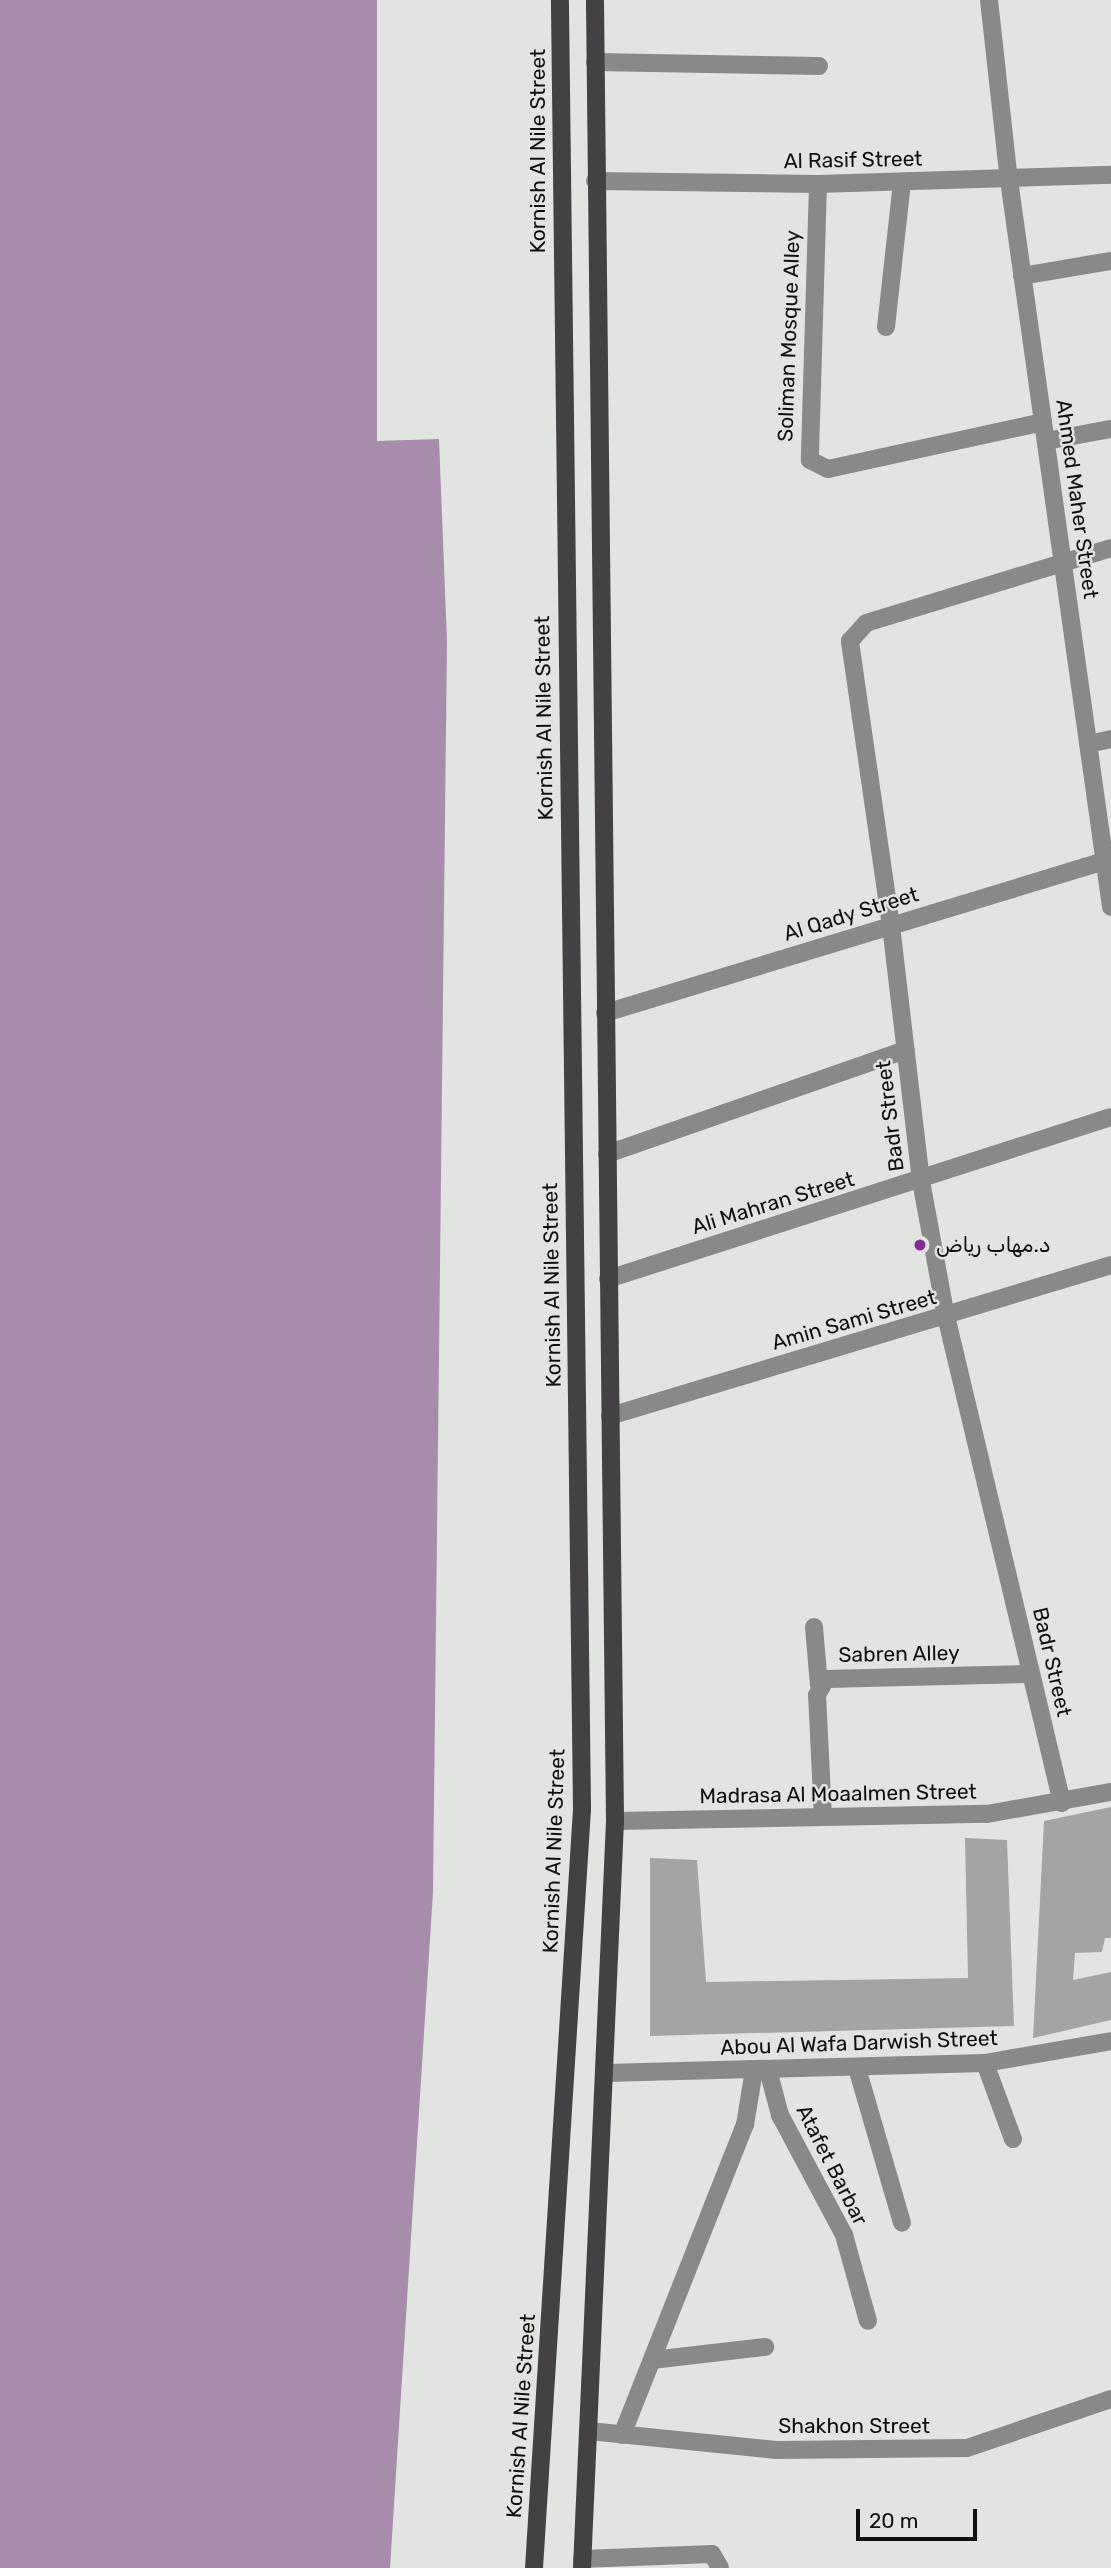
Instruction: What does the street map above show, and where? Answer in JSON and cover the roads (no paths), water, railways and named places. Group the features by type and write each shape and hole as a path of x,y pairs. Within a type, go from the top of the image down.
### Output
{"main road":[{"name":"Kornish Al Nile Street","path":"534,2568 582,1809 560,0"},
{"path":"582,2563 607,2073 615,1821 594,181 595,0"}],"street":[{"name":"Ahmed Maher Street","path":"989,0 1009,180 1088,744 1108,860 1111,907"},
{"path":"595,62 818,66"},
{"name":"Al Rasif Street","path":"594,181 818,184 1111,175"},
{"path":"886,327 902,182"},
{"name":"Soliman Mosque Alley","path":"818,184 810,460 828,469 1043,422"},
{"path":"1022,276 1110,261"},
{"path":"1046,441 1111,429"},
{"name":"Badr Street","path":"1062,1803 946,1317 921,1181 891,926 850,641 866,623 1063,565 1111,548"},
{"path":"1088,744 1111,738"},
{"name":"Al Qady Street","path":"605,1013 1108,860"},
{"path":"607,1154 905,1050"},
{"name":"Ali Mahran Street","path":"608,1279 921,1181 1111,1116"},
{"name":"Amin Sami Street","path":"610,1416 946,1317 1111,1265"},
{"path":"814,1627 819,1685"},
{"name":"Sabren Alley","path":"823,1817 819,1685 836,1677 1031,1674"},
{"path":"1062,1803 1111,1792"},
{"name":"Madrasa Al Moaalmen Street","path":"615,1821 987,1814 1062,1803"},
{"name":"Abou Al Wafa Darwish Street","path":"607,2073 985,2063 1111,2041"},
{"path":"985,2063 1013,2139"},
{"path":"857,2068 902,2223"},
{"path":"622,2435 746,2125 761,2070"},
{"name":"Atafet Barbar","path":"761,2070 780,2115 844,2235 868,2320"},
{"path":"652,2360 765,2347"},
{"name":"Shakhon Street","path":"589,2431 776,2450 967,2448 1111,2399"},
{"path":"582,2563 712,2554 720,2568"}],"place":[{"name":"د.مهاب رياض","path":"920,1245"}]}
